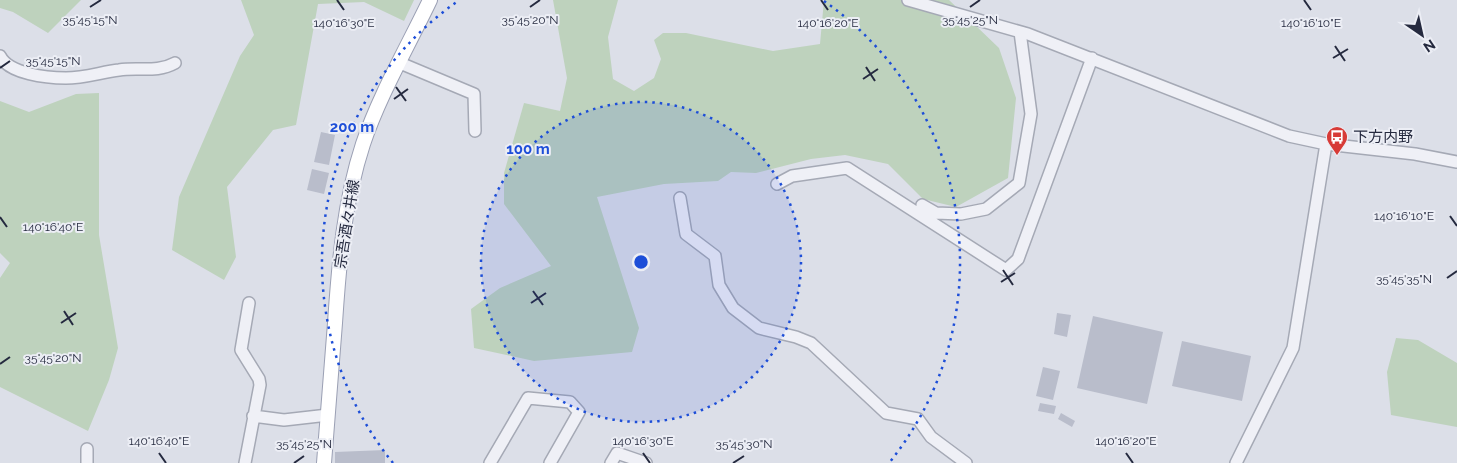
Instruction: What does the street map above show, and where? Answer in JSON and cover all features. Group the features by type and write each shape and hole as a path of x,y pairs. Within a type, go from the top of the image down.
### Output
{"main road":[{"name":"宗吾酒々井線","path":"324,463 340,256 353,178 363,144 378,107 430,0"}],"street":[{"path":"908,0 1020,32 1092,58 1289,136 1326,144 1415,154 1457,162"},
{"path":"922,205 936,213 961,214 986,208 1019,183 1031,114 1020,32"},
{"path":"0,56 3,62 13,69 66,78 120,70 151,70 167,67 175,63"},
{"path":"777,184 792,176 847,168 1006,270 1018,259 1092,58"},
{"path":"400,63 474,94 475,131"},
{"path":"1236,463 1293,348 1326,144"},
{"path":"680,198 686,234 715,256 719,286 733,308 759,328 796,337 811,343 886,413 918,419 931,437 966,463"},
{"path":"245,463 260,385 259,379 240,350 250,303"},
{"path":"490,463 528,398 570,402 579,412 550,463"},
{"path":"253,416 284,420 328,415"},
{"path":"87,463 88,449"},
{"path":"611,463 617,453 646,463"}],"green space":[{"path":"0,0 81,0 48,33 13,12 0,8"},
{"path":"241,0 414,0 404,21 364,2 318,4 296,125 273,130 227,187 236,257 224,280 172,250 179,197 240,56 254,35"},
{"path":"553,0 618,0 608,37 613,79 634,91 654,78 661,59 654,40 663,33 686,33 773,51 820,44 824,0 949,0 999,48 1016,98 1008,178 956,207 923,199 888,164 845,155 811,159 756,173 731,172 718,181 664,184 597,197 639,328 632,352 534,361 474,348 471,309 500,288 551,266 504,204 504,173 524,103 560,111 567,78"},
{"path":"99,93 99,235 118,348 109,380 88,431 0,387 0,278 10,263 0,253 0,101 29,112 76,94"},
{"path":"1396,338 1418,340 1457,363 1457,427 1391,415 1387,372"}],"building":[{"path":"321,132 335,135 329,165 314,162"},
{"path":"312,169 329,173 324,194 307,190"},
{"path":"1057,313 1071,315 1067,337 1054,334"},
{"path":"1093,316 1163,332 1147,404 1077,388"},
{"path":"1182,341 1251,356 1242,401 1172,386"},
{"path":"1043,367 1060,371 1053,400 1036,396"},
{"path":"1040,403 1056,406 1054,414 1038,411"},
{"path":"1061,413 1075,421 1072,427 1058,419"},
{"path":"385,450 385,463 335,463 335,452"}],"place":[{"name":"下方内野","path":"1337,156"}]}
